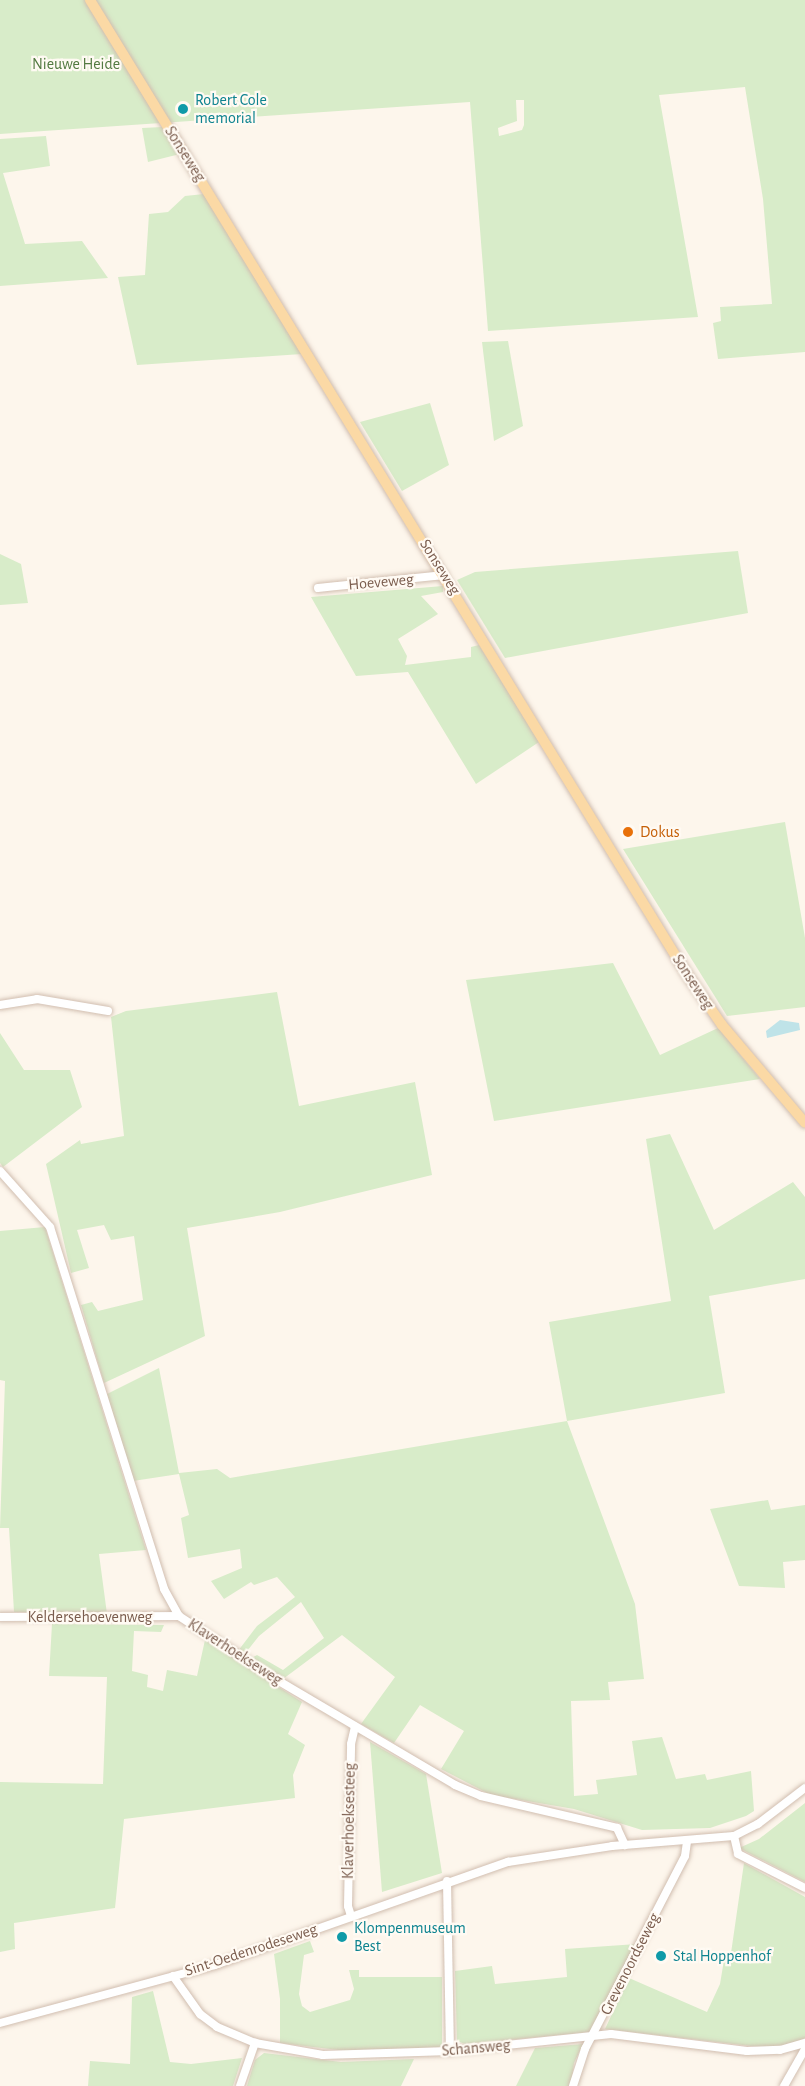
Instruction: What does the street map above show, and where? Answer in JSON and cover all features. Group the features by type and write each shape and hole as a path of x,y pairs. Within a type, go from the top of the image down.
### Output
{"main road":[{"name":"Sonseweg","path":"90,0 686,973 722,1025 805,1123"}],"street":[{"name":"Hoeveweg","path":"318,588 444,575"},
{"path":"0,1005 37,999 108,1011"},
{"name":"Klaverhoekseweg","path":"0,1170 47,1221 53,1234 164,1589 179,1616 355,1726 470,1792 617,1828 625,1845"},
{"name":"Keldersehoevenweg","path":"0,1617 179,1616"},
{"name":"Klaverhoeksesteeg","path":"351,1916 348,1906 351,1744 355,1726"},
{"name":"Sint-Oedenrodeseweg","path":"0,2023 173,1976 447,1881 524,1858 625,1845 687,1842 734,1836 758,1824 805,1788"},
{"path":"734,1836 738,1854 805,1888"},
{"name":"Grevenoordseweg","path":"573,2086 594,2036 685,1856 687,1842"},
{"path":"447,1881 450,2051"},
{"name":"Schansweg","path":"173,1976 179,1989 208,2021 255,2043 323,2055 450,2051 594,2036 639,2034 747,2051 780,2050 805,2043"},
{"path":"240,2086 255,2043"},
{"path":"784,2086 805,2049"}],"green space":[{"name":"Nieuwe Heide","path":"0,0 805,0 805,352 718,359 713,323 721,321 720,307 772,304 763,199 745,87 659,95 698,317 488,331 470,102 0,134","holes":["516,100 524,100 522,130 499,136 498,128 517,121"]},
{"path":"163,127 180,154 148,162 142,128"},
{"path":"46,136 50,166 3,173 25,244 82,241 108,278 0,286 0,139"},
{"path":"204,194 302,354 137,365 118,277 145,275 149,214 168,212 185,196"},
{"path":"508,341 523,426 494,441 482,342"},
{"path":"430,403 449,465 402,491 360,422"},
{"path":"738,551 748,613 505,658 457,580 475,572"},
{"path":"0,554 21,564 28,603 0,605"},
{"path":"443,586 443,592 421,596 438,614 398,639 407,656 405,665 471,657 471,647 479,645 539,742 476,784 408,672 356,676 311,597"},
{"path":"785,822 805,938 805,1007 727,1016 623,849"},
{"path":"613,963 660,1055 718,1028 760,1079 494,1121 466,980"},
{"path":"277,992 299,1106 415,1082 432,1175 280,1212 187,1228 205,1336 104,1383 81,1305 92,1302 98,1311 143,1300 134,1236 111,1240 104,1225 77,1230 89,1268 71,1273 46,1164 80,1140 81,1144 124,1136 111,1017 126,1011"},
{"path":"0,1033 24,1070 70,1070 82,1107 3,1167 0,1163"},
{"path":"670,1134 714,1230 793,1182 805,1197 805,1279 709,1296 725,1393 567,1421 549,1322 671,1301 646,1139"},
{"path":"45,1227 146,1550 99,1554 107,1614 14,1612 9,1528 0,1528 5,1381 0,1380 0,1231"},
{"path":"159,1368 179,1473 217,1469 230,1478 567,1421 635,1604 644,1679 608,1682 610,1700 571,1701 574,1796 598,1794 596,1780 637,1775 632,1741 662,1737 676,1779 705,1774 707,1780 751,1771 754,1811 746,1816 710,1828 642,1830 574,1809 491,1795 441,1769 464,1731 420,1705 394,1743 361,1724 395,1677 342,1635 283,1679 250,1659 257,1655 283,1670 324,1638 301,1602 259,1636 244,1655 238,1651 257,1626 295,1597 277,1577 254,1585 251,1582 224,1599 211,1581 242,1568 240,1549 188,1558 181,1518 189,1515 179,1474 133,1481 107,1394"},
{"path":"768,1500 771,1510 805,1505 805,1560 783,1562 785,1588 739,1586 710,1509"},
{"path":"52,1624 164,1625 161,1632 134,1631 132,1671 148,1675 147,1687 163,1691 167,1670 197,1676 205,1640 302,1702 288,1734 305,1745 293,1775 295,1798 124,1819 115,1908 14,1923 15,1949 0,1952 0,1782 103,1784 107,1677 49,1676"},
{"path":"370,1742 426,1774 442,1873 382,1892"},
{"path":"805,1803 805,1882 739,1848 759,1839"},
{"path":"744,1863 805,1897 805,2038 787,2046 768,2048 605,2029 629,1978 707,2012 720,1984 724,1960 730,1960"},
{"path":"310,1941 314,1952 304,1955 299,1994 302,2006 310,2012 350,2000 354,1989 349,1970 359,1970 359,1977 442,1977 442,2047 355,2052 280,2043 280,1999 274,1954"},
{"path":"637,1944 591,2032 465,2044 457,2041 455,1971 492,1966 495,1984 567,1977 565,1949"},
{"path":"153,1991 170,2062 191,2064 242,2058 233,2086 88,2086 90,2061 130,2064 132,1997"},
{"path":"583,2044 574,2063 571,2086 516,2086 535,2048"},
{"path":"264,2053 341,2062 414,2059 401,2086 247,2086 255,2060"}],"water":[{"path":"780,1020 799,1023 800,1030 767,1038 766,1031"}],"place":[{"name":"Robert Cole memorial","path":"183,109"},
{"name":"Dokus","path":"628,832"},
{"name":"Klompenmuseum Best","path":"342,1937"},
{"name":"Stal Hoppenhof","path":"661,1956"}]}
